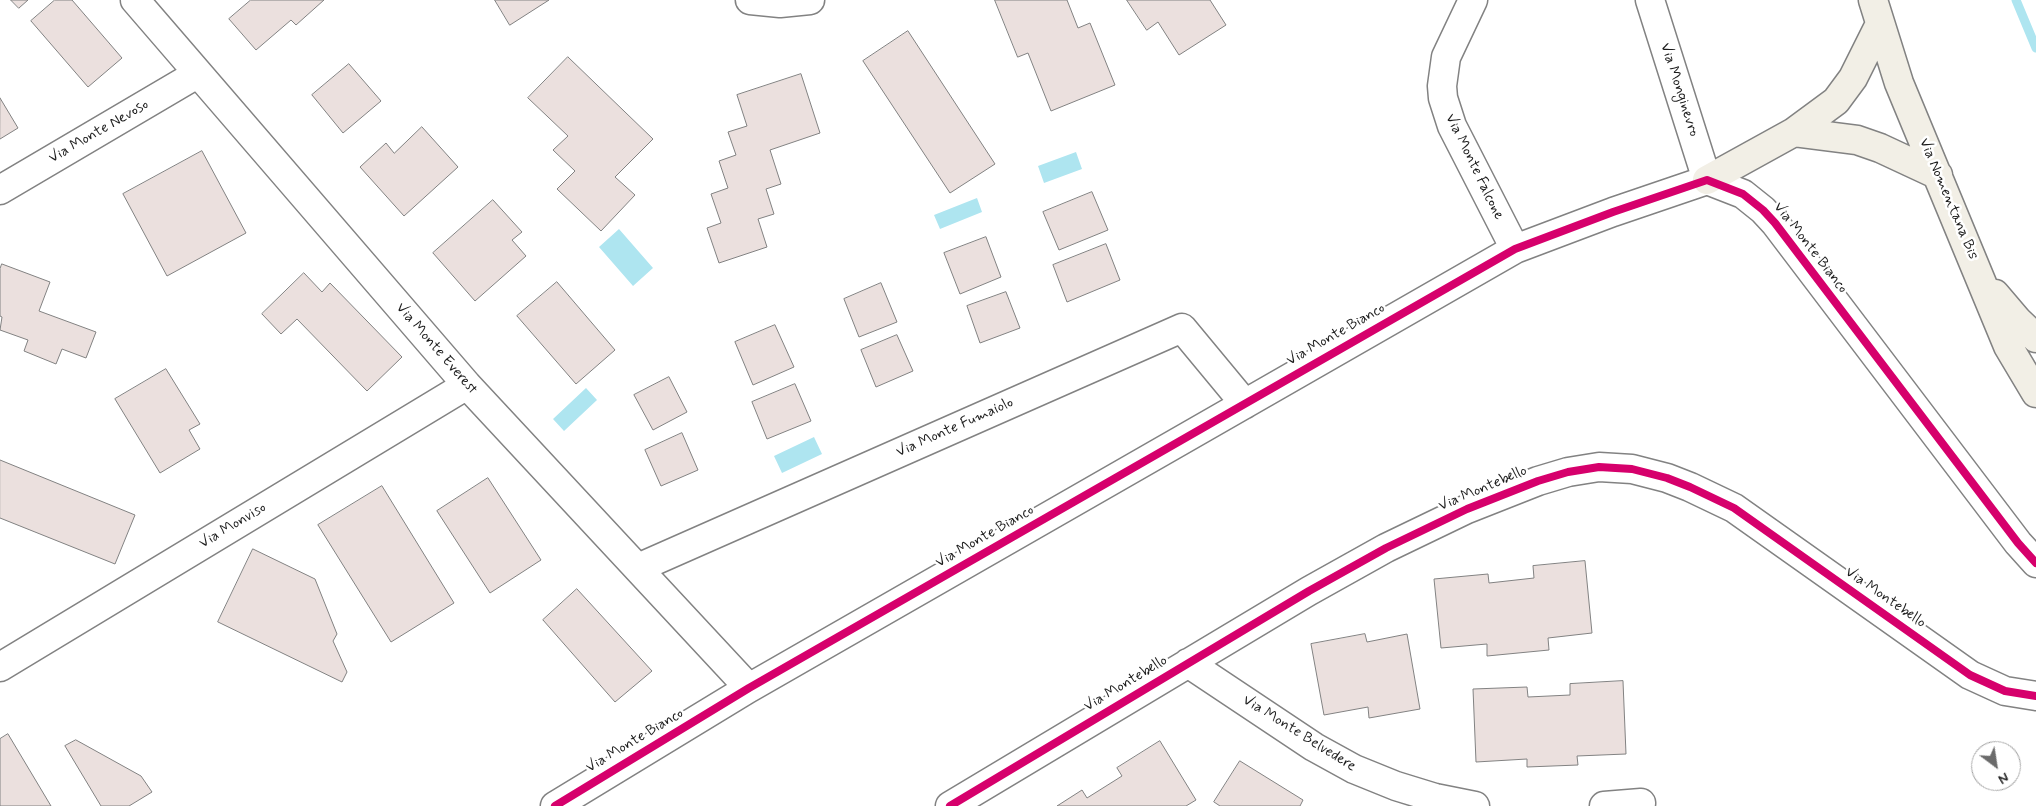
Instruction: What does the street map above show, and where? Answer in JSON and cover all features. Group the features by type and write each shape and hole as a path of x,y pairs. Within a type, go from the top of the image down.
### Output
{"main road":[{"path":"1707,180 1794,132 1827,108 1844,91 1853,78 1876,12"},
{"name":"Via Nomentana Bis","path":"1876,12 1899,83 2008,346 2036,392"},
{"path":"1794,132 1857,140 1892,153 1938,175"},
{"path":"1978,273 2018,321 2036,338"}],"street":[{"name":"Via Monte Everest","path":"134,0 467,385 749,688"},
{"path":"750,0 780,2 810,0"},
{"name":"Via Monte Falcone","path":"1473,0 1446,57 1442,86 1443,98 1452,126 1515,248"},
{"name":"Via Monginevro","path":"1650,0 1707,180"},
{"name":"Via Monte Nevoso","path":"0,190 197,74"},
{"name":"Via Monte Bianco","path":"555,806 749,688 1515,248 1707,180 1743,194 1763,210 1775,223 2018,544 2036,563"},
{"name":"Via Monte Fumaiolo","path":"638,568 1182,328 1245,404"},
{"name":"Via Monviso","path":"0,667 467,385"},
{"name":"Via Montebello","path":"950,806 1333,577 1386,548 1468,509 1553,476 1599,467 1619,467 1667,478 1690,486 1734,508 1970,675 1999,689 2016,694 2036,696"},
{"name":"Via Monte Belvedere","path":"1188,663 1314,747 1354,769 1396,786 1436,798 1475,806"},
{"path":"1604,806 1641,803"}],"water":[{"path":"1076,152 1082,169 1044,183 1038,166"},
{"path":"977,198 982,212 940,229 934,215"},
{"path":"619,229 653,268 633,286 599,247"},
{"path":"586,388 597,400 564,431 553,419"},
{"path":"814,437 822,454 782,473 774,456"}],"building":[{"path":"11,0 28,0 19,8"},
{"path":"55,0 72,0 122,58 88,87 31,21"},
{"path":"251,0 324,0 296,25 291,20 256,50 229,19"},
{"path":"495,0 549,0 510,25"},
{"path":"995,0 1067,0 1078,28 1090,23 1115,85 1051,111 1028,53 1018,57"},
{"path":"1127,0 1210,0 1226,25 1179,55 1158,22 1147,30"},
{"path":"908,31 995,164 950,193 863,61"},
{"path":"568,57 653,139 615,177 635,195 601,231 557,189 575,171 553,150 568,136 528,98"},
{"path":"349,64 381,101 343,133 312,95"},
{"path":"801,74 820,133 770,150 781,184 766,189 774,214 758,219 767,247 719,263 707,228 721,223 711,194 728,188 719,161 736,155 728,132 747,126 737,95"},
{"path":"0,98 18,128 0,139"},
{"path":"422,127 458,167 404,216 360,167 386,143 394,153"},
{"path":"202,151 246,233 167,276 123,194"},
{"path":"1092,192 1108,230 1059,250 1043,212"},
{"path":"493,200 522,232 512,240 526,256 475,301 433,253"},
{"path":"986,237 1001,277 960,294 944,253"},
{"path":"1106,244 1120,280 1067,302 1053,265"},
{"path":"2,264 50,282 39,311 96,332 86,358 62,349 56,364 24,351 28,340 0,330 2,317 0,316 0,269"},
{"path":"304,273 322,292 330,283 402,357 367,391 297,319 281,334 262,314"},
{"path":"557,282 615,350 576,384 517,316"},
{"path":"881,283 897,322 859,337 844,299"},
{"path":"1006,292 1020,328 980,343 967,306"},
{"path":"775,325 794,367 753,385 735,342"},
{"path":"897,335 913,371 876,387 861,350"},
{"path":"166,369 200,424 189,430 200,449 160,473 115,399"},
{"path":"669,377 687,412 653,430 634,395"},
{"path":"795,384 811,421 767,439 752,402"},
{"path":"682,433 698,470 661,486 645,450"},
{"path":"0,460 135,515 115,564 0,518"},
{"path":"488,478 541,560 490,593 437,511"},
{"path":"382,486 454,603 391,642 318,525"},
{"path":"253,549 315,579 337,634 333,641 347,672 342,682 218,622"},
{"path":"1585,561 1592,633 1548,638 1549,650 1487,656 1487,644 1441,648 1434,579 1488,574 1489,583 1534,578 1533,566"},
{"path":"577,589 652,671 615,702 543,620"},
{"path":"1365,634 1367,642 1407,634 1420,709 1369,718 1368,707 1324,715 1311,644"},
{"path":"1623,681 1626,754 1577,756 1578,765 1527,767 1527,759 1476,762 1473,689 1527,687 1528,697 1570,695 1570,684"},
{"path":"8,734 51,806 0,806 0,739"},
{"path":"76,740 141,776 152,792 129,806 101,806 65,746"},
{"path":"1160,741 1196,800 1186,806 1057,806 1082,790 1087,798 1122,776 1117,768"},
{"path":"1240,761 1303,800 1300,806 1220,806 1214,802"}],"waterway":[{"path":"2016,0 2036,48"}],"cycle path":[{"path":"555,806 749,688 1515,249 1613,212 1707,180 1743,194 1763,210 1775,223 2018,543 2036,563"},
{"path":"950,806 1309,591 1386,548 1467,509 1538,481 1568,472 1599,467 1632,469 1667,478 1734,508 1970,675 2005,691 2036,696"}]}
